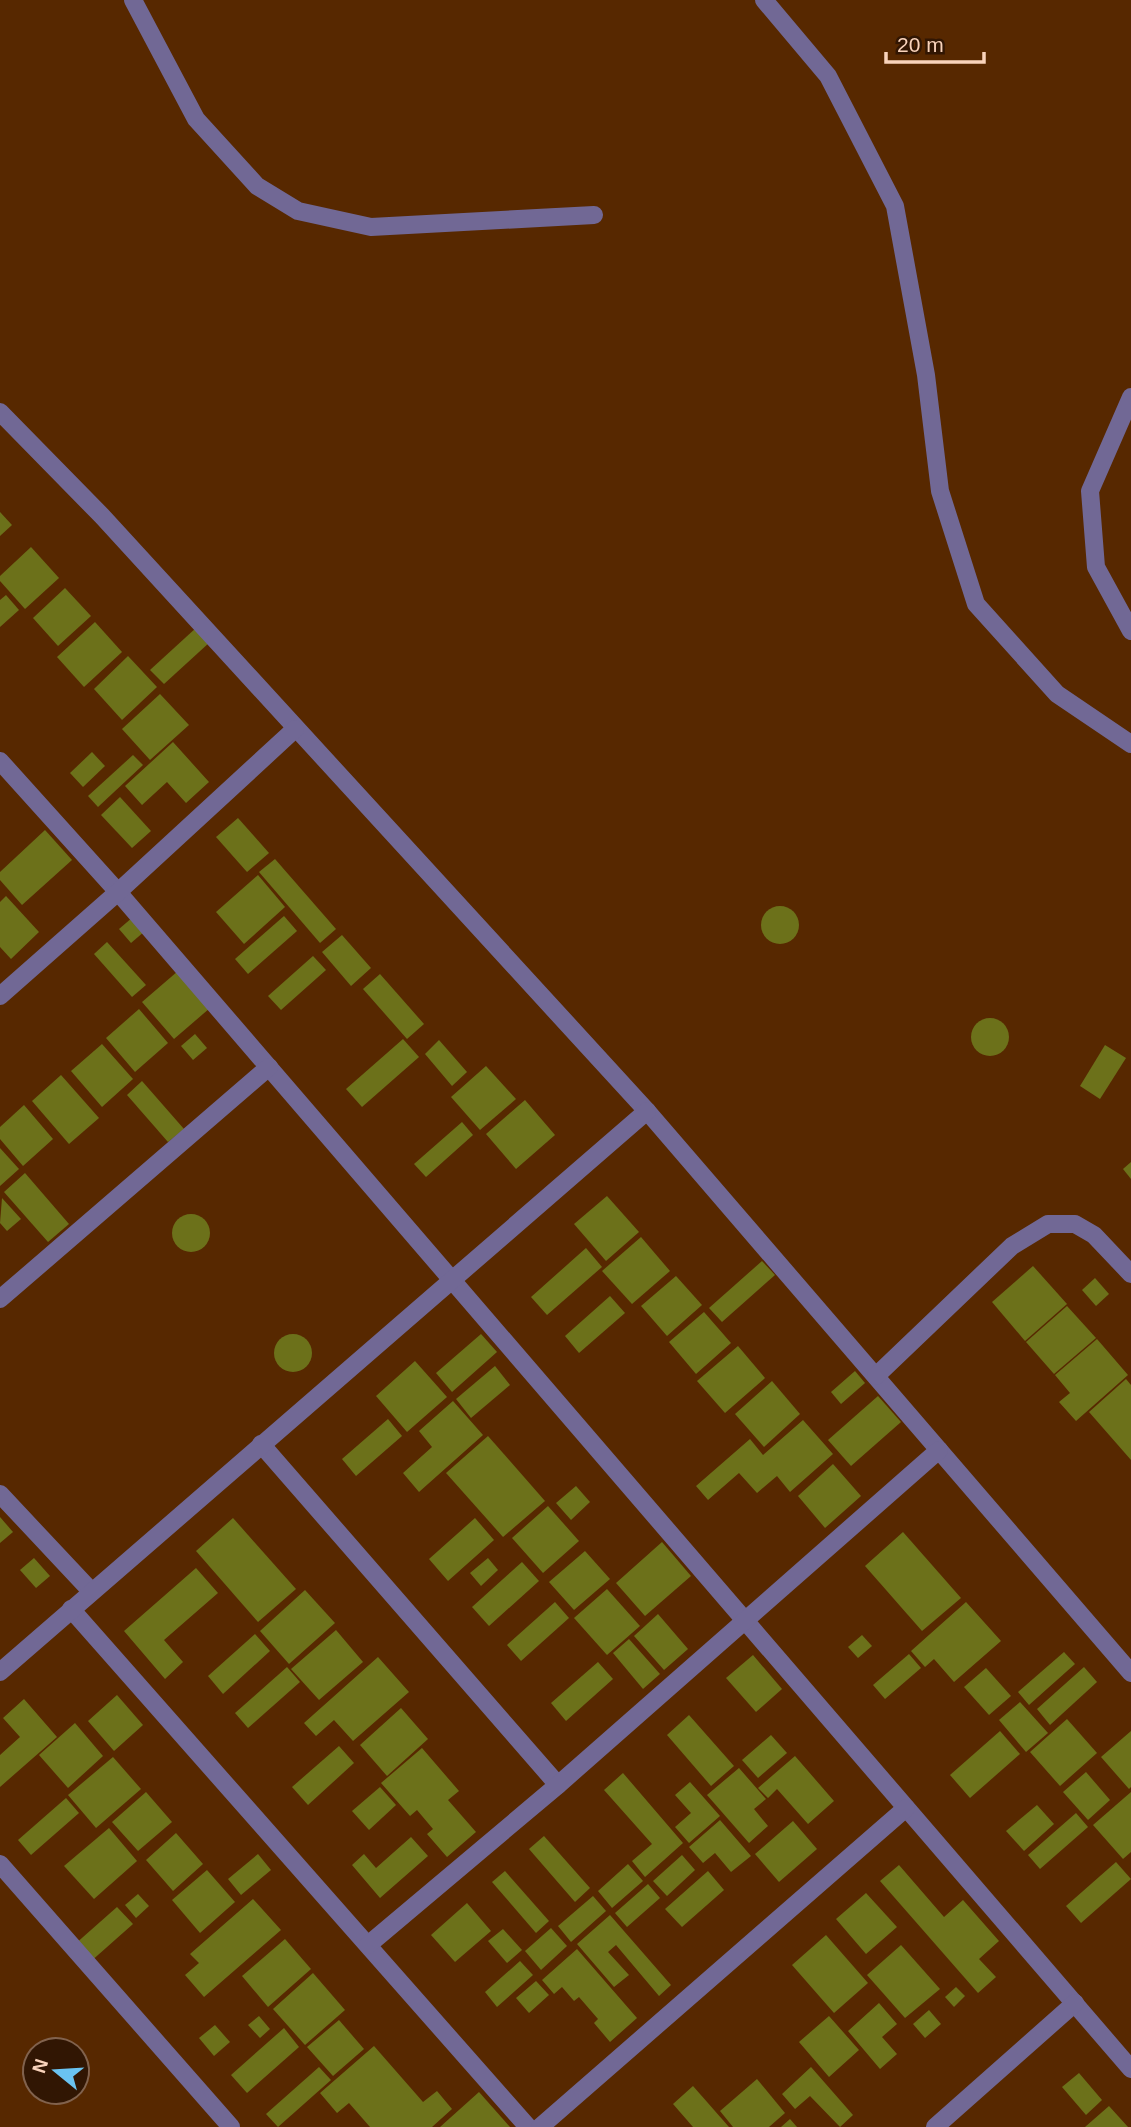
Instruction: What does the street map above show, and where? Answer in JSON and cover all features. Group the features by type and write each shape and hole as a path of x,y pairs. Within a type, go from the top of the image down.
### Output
{"street":[{"path":"133,0 197,119 257,186 298,211 371,227 594,215"},
{"path":"764,0 828,76 895,206 926,375 940,491 976,604 1057,694 1131,744"},
{"path":"1131,397 1090,491 1096,567 1131,631"},
{"path":"0,412 102,516 646,1111 1131,1673"},
{"path":"0,996 295,729"},
{"path":"0,761 118,892 1131,2069"},
{"path":"0,1299 269,1068"},
{"path":"0,1672 646,1111"},
{"path":"876,1376 1012,1246 1048,1224 1075,1224 1094,1235 1131,1274"},
{"path":"261,1444 558,1785"},
{"path":"368,1945 558,1785 939,1450"},
{"path":"0,1494 91,1591"},
{"path":"71,1609 528,2127"},
{"path":"540,2127 906,1808"},
{"path":"0,1864 231,2127"},
{"path":"935,2127 1075,2003"}],"building":[{"path":"0,512 12,525 0,536"},
{"path":"31,547 59,578 25,609 0,581 0,576"},
{"path":"65,588 91,616 58,646 33,618"},
{"path":"6,595 19,610 0,627 0,600"},
{"path":"95,622 122,652 84,687 57,657"},
{"path":"197,627 210,642 164,684 150,670"},
{"path":"128,656 157,687 122,720 94,689"},
{"path":"160,694 189,725 150,760 122,729"},
{"path":"173,742 209,782 186,803 167,782 142,805 125,786"},
{"path":"92,752 105,766 83,787 70,773"},
{"path":"133,755 143,765 98,807 88,796"},
{"path":"120,797 151,831 132,848 101,815"},
{"path":"238,818 269,853 247,872 216,837"},
{"path":"45,830 72,860 22,905 0,880 0,872"},
{"path":"275,859 336,929 320,943 259,872"},
{"path":"258,875 285,907 244,944 216,912"},
{"path":"6,896 39,932 11,959 0,947 0,902"},
{"path":"780,906 794,911 799,925 794,939 780,944 766,939 761,925 766,911"},
{"path":"284,916 297,931 248,974 235,959"},
{"path":"133,917 145,931 131,943 119,929"},
{"path":"342,935 371,968 351,986 322,952"},
{"path":"107,942 146,985 132,997 94,954"},
{"path":"313,956 326,970 281,1010 268,996"},
{"path":"178,971 210,1008 174,1039 142,1002"},
{"path":"380,974 424,1024 407,1039 363,989"},
{"path":"139,1009 168,1043 135,1072 106,1038"},
{"path":"990,1018 1004,1023 1009,1037 1004,1051 990,1056 976,1051 971,1037 976,1023"},
{"path":"195,1034 207,1048 193,1060 181,1046"},
{"path":"403,1039 419,1057 362,1107 346,1089"},
{"path":"439,1040 467,1072 452,1086 425,1054"},
{"path":"102,1044 133,1079 102,1107 71,1071"},
{"path":"1105,1045 1126,1058 1100,1099 1080,1086"},
{"path":"486,1066 516,1099 480,1130 451,1097"},
{"path":"61,1075 99,1118 69,1144 32,1101"},
{"path":"142,1081 184,1129 168,1142 127,1095"},
{"path":"525,1100 555,1135 516,1169 486,1134"},
{"path":"24,1105 53,1139 23,1166 0,1139 0,1127"},
{"path":"462,1122 473,1135 426,1177 414,1164"},
{"path":"0,1148 19,1169 0,1186"},
{"path":"1131,1162 1131,1179 1123,1169"},
{"path":"25,1173 69,1224 48,1242 4,1192"},
{"path":"607,1196 639,1232 606,1261 574,1224"},
{"path":"2,1198 21,1219 7,1231 0,1223"},
{"path":"191,1214 205,1219 210,1233 205,1247 191,1252 177,1247 172,1233 177,1219"},
{"path":"641,1237 670,1271 632,1304 602,1271"},
{"path":"586,1248 602,1267 547,1315 531,1297"},
{"path":"762,1261 775,1275 722,1322 709,1308"},
{"path":"1033,1266 1067,1304 1025,1341 992,1302"},
{"path":"676,1276 702,1305 667,1336 641,1306"},
{"path":"1095,1278 1109,1294 1096,1306 1082,1290"},
{"path":"610,1296 625,1313 579,1353 565,1336"},
{"path":"1067,1306 1096,1338 1054,1374 1026,1342"},
{"path":"704,1312 731,1343 696,1374 669,1342"},
{"path":"293,1334 307,1339 312,1353 307,1367 293,1372 279,1367 274,1353 279,1339"},
{"path":"481,1334 497,1352 452,1392 436,1373"},
{"path":"1097,1339 1128,1375 1076,1421 1059,1402 1070,1393 1055,1375"},
{"path":"738,1346 765,1378 725,1413 697,1381"},
{"path":"415,1361 447,1397 407,1432 376,1396"},
{"path":"495,1366 510,1385 471,1418 456,1399"},
{"path":"855,1371 865,1383 841,1404 831,1392"},
{"path":"1126,1379 1131,1385 1131,1460 1089,1412"},
{"path":"772,1381 800,1414 764,1447 735,1414"},
{"path":"878,1396 901,1422 851,1466 828,1440"},
{"path":"453,1401 483,1435 419,1492 403,1473 432,1447 419,1431"},
{"path":"388,1419 402,1436 356,1476 342,1459"},
{"path":"803,1420 833,1454 790,1492 777,1476 757,1493 739,1473 708,1500 696,1486 750,1439 763,1455"},
{"path":"488,1436 545,1501 503,1537 446,1473"},
{"path":"833,1464 861,1496 825,1528 798,1496"},
{"path":"576,1486 590,1502 571,1520 556,1503"},
{"path":"548,1506 579,1541 543,1573 512,1538"},
{"path":"0,1517 13,1532 0,1543"},
{"path":"233,1518 296,1589 258,1622 196,1551"},
{"path":"475,1518 494,1540 448,1581 429,1559"},
{"path":"903,1532 961,1598 922,1631 865,1566"},
{"path":"662,1542 691,1576 645,1616 616,1583"},
{"path":"585,1551 610,1579 574,1610 549,1582"},
{"path":"34,1558 50,1576 36,1588 20,1570"},
{"path":"488,1558 498,1570 481,1586 470,1573"},
{"path":"522,1562 539,1581 489,1626 472,1607"},
{"path":"196,1568 218,1593 164,1640 183,1662 165,1679 124,1631"},
{"path":"607,1589 640,1626 607,1655 574,1618"},
{"path":"305,1590 335,1623 289,1664 260,1631"},
{"path":"555,1602 569,1618 521,1661 507,1645"},
{"path":"966,1602 1001,1641 954,1682 934,1659 925,1667 911,1651"},
{"path":"658,1614 688,1649 664,1670 634,1636"},
{"path":"336,1630 363,1662 319,1700 291,1669"},
{"path":"255,1634 270,1651 223,1694 208,1676"},
{"path":"862,1635 872,1646 858,1658 848,1647"},
{"path":"629,1639 660,1674 643,1689 613,1653"},
{"path":"1064,1652 1075,1664 1029,1705 1018,1692"},
{"path":"909,1654 921,1668 885,1699 873,1685"},
{"path":"753,1655 782,1689 756,1712 726,1678"},
{"path":"378,1657 409,1692 353,1741 334,1720 316,1736 304,1723"},
{"path":"598,1662 613,1679 566,1721 551,1703"},
{"path":"287,1667 300,1682 248,1728 235,1713"},
{"path":"1084,1667 1097,1682 1050,1725 1037,1709"},
{"path":"986,1668 1011,1696 989,1715 964,1687"},
{"path":"117,1695 143,1725 114,1751 88,1721"},
{"path":"24,1699 57,1737 0,1787 0,1755 20,1737 3,1718"},
{"path":"1020,1702 1048,1733 1026,1752 999,1720"},
{"path":"401,1708 428,1739 387,1776 360,1745"},
{"path":"689,1715 734,1766 711,1786 667,1735"},
{"path":"1067,1719 1097,1753 1060,1786 1030,1752"},
{"path":"75,1723 103,1756 68,1788 39,1755"},
{"path":"1000,1731 1020,1754 970,1798 950,1775"},
{"path":"1131,1731 1131,1787 1129,1789 1101,1757"},
{"path":"771,1735 787,1753 758,1778 742,1760"},
{"path":"339,1746 354,1763 308,1805 292,1787"},
{"path":"422,1748 459,1791 448,1800 476,1832 447,1857 427,1834 433,1829 417,1810 410,1816 381,1783"},
{"path":"795,1756 834,1801 808,1824 777,1789 768,1798 758,1788"},
{"path":"113,1757 141,1789 96,1828 68,1795"},
{"path":"739,1768 766,1799 754,1809 768,1826 749,1843 707,1795"},
{"path":"1086,1772 1110,1800 1088,1820 1063,1792"},
{"path":"623,1773 683,1843 645,1877 632,1861 652,1844 604,1790"},
{"path":"690,1782 720,1816 689,1843 675,1827 691,1813 675,1795"},
{"path":"380,1787 396,1805 369,1830 352,1811"},
{"path":"146,1792 172,1822 138,1851 112,1822"},
{"path":"1131,1792 1131,1852 1123,1859 1093,1825"},
{"path":"66,1798 79,1813 31,1855 18,1840"},
{"path":"1037,1805 1054,1824 1024,1851 1006,1831"},
{"path":"1076,1813 1088,1827 1040,1869 1028,1855"},
{"path":"720,1820 751,1856 731,1872 715,1853 703,1863 689,1847"},
{"path":"793,1821 817,1849 779,1882 755,1854"},
{"path":"109,1828 137,1861 94,1899 64,1866"},
{"path":"176,1833 203,1864 173,1891 146,1860"},
{"path":"544,1836 590,1888 575,1902 529,1849"},
{"path":"411,1837 428,1856 380,1898 352,1865 364,1854 376,1868"},
{"path":"258,1854 271,1870 241,1895 228,1879"},
{"path":"682,1855 695,1870 667,1896 653,1881"},
{"path":"1116,1862 1131,1879 1081,1923 1066,1906"},
{"path":"628,1864 643,1881 612,1908 598,1891"},
{"path":"899,1865 944,1917 963,1900 999,1941 979,1959 996,1977 978,1993 880,1881"},
{"path":"207,1870 235,1902 200,1933 172,1900"},
{"path":"505,1871 549,1921 536,1933 492,1882"},
{"path":"708,1871 724,1890 682,1927 665,1909"},
{"path":"648,1884 660,1898 627,1927 615,1913"},
{"path":"866,1893 897,1927 866,1954 836,1919"},
{"path":"138,1894 149,1906 136,1918 125,1905"},
{"path":"593,1896 606,1911 571,1942 558,1926"},
{"path":"253,1899 281,1930 204,1997 185,1975 199,1963 190,1954"},
{"path":"467,1903 491,1931 455,1962 431,1935"},
{"path":"117,1907 133,1924 89,1963 74,1945"},
{"path":"610,1915 671,1985 659,1996 616,1945 608,1952 629,1975 614,1987 577,1944"},
{"path":"551,1928 567,1946 541,1970 525,1951"},
{"path":"503,1929 522,1950 507,1963 488,1941"},
{"path":"826,1935 868,1983 834,2013 792,1965"},
{"path":"285,1939 311,1969 268,2007 242,1976"},
{"path":"901,1945 940,1989 905,2018 867,1975"},
{"path":"577,1949 637,2018 610,2042 594,2023 598,2019 579,1997 574,2001 562,1987 554,1994 542,1980"},
{"path":"520,1961 533,1975 497,2007 485,1992"},
{"path":"313,1973 345,2010 305,2045 273,2009"},
{"path":"536,1981 549,1995 529,2013 516,1998"},
{"path":"956,1987 965,1996 954,2007 945,1997"},
{"path":"879,2003 897,2024 882,2037 897,2054 880,2069 848,2031"},
{"path":"929,2010 941,2024 925,2038 913,2024"},
{"path":"259,2016 270,2029 260,2038 248,2025"},
{"path":"829,2016 859,2050 829,2077 799,2042"},
{"path":"339,2020 364,2049 333,2076 307,2047"},
{"path":"215,2025 230,2042 214,2056 199,2038"},
{"path":"284,2028 299,2047 247,2093 231,2075"},
{"path":"374,2046 423,2102 437,2091 452,2109 432,2127 370,2127 349,2103 337,2113 320,2093"},
{"path":"319,2067 331,2080 278,2127 266,2114"},
{"path":"811,2067 853,2115 840,2127 810,2096 795,2109 782,2094"},
{"path":"1079,2073 1102,2100 1086,2115 1062,2087"},
{"path":"757,2079 785,2113 769,2127 733,2127 720,2111"},
{"path":"693,2086 729,2127 693,2127 673,2104"},
{"path":"479,2092 510,2127 440,2127"},
{"path":"1109,2106 1128,2127 1085,2127"},
{"path":"790,2119 797,2127 781,2127"}]}
